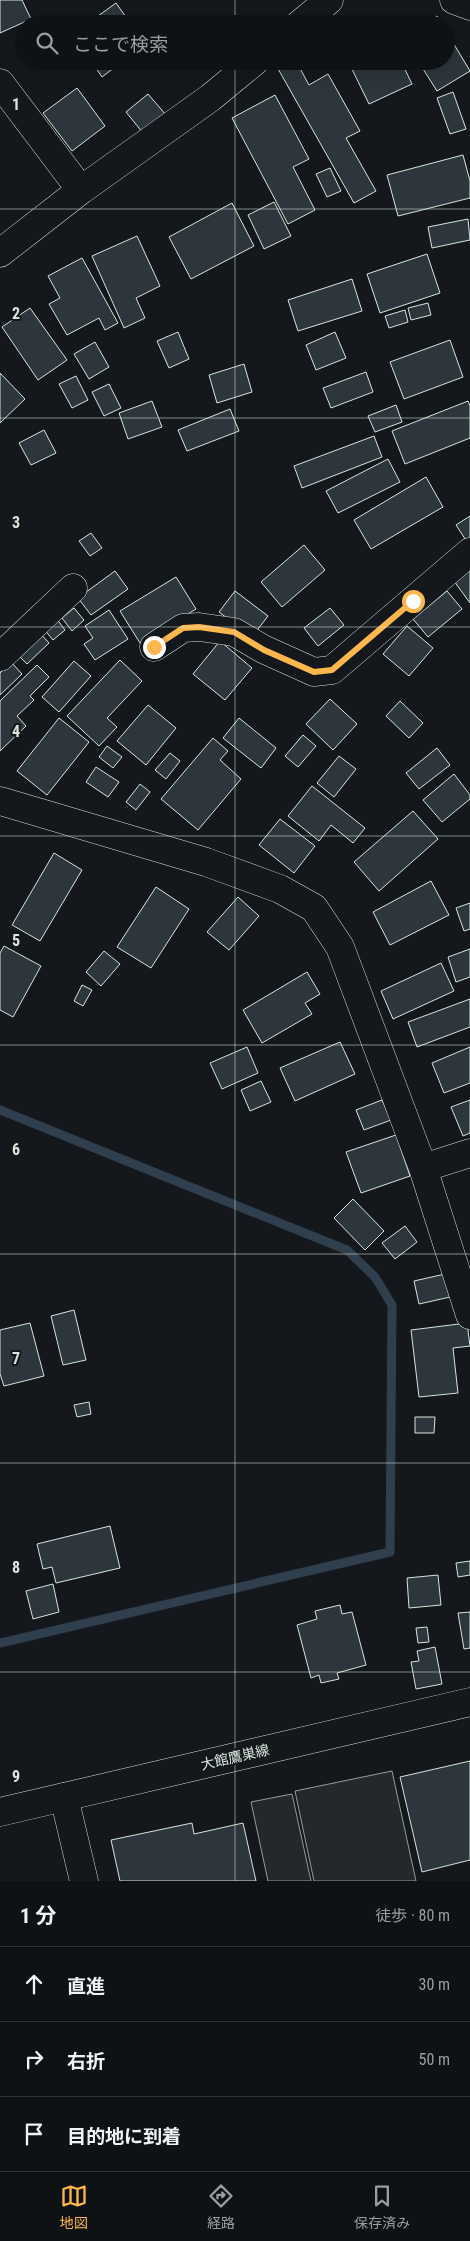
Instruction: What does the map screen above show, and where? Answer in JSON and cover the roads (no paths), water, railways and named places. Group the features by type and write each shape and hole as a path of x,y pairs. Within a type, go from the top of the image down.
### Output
{"street":[{"path":"311,15 329,0"},
{"path":"454,0 470,6"},
{"path":"0,253 81,190 210,98 244,70"},
{"path":"0,83 81,190"},
{"path":"154,647 183,628 199,627 234,632 264,650 314,672 332,670 470,552"},
{"path":"0,657 73,588"},
{"path":"0,801 206,862 280,889 314,908 340,947 423,1168 470,1315"},
{"path":"423,1168 470,1153"},
{"name":"大館鷹巣線","path":"0,1812 470,1702"},
{"path":"64,1797 84,1881"}],"waterway":[{"path":"0,1110 347,1250 375,1277 392,1305 390,1552 0,1643"}]}
